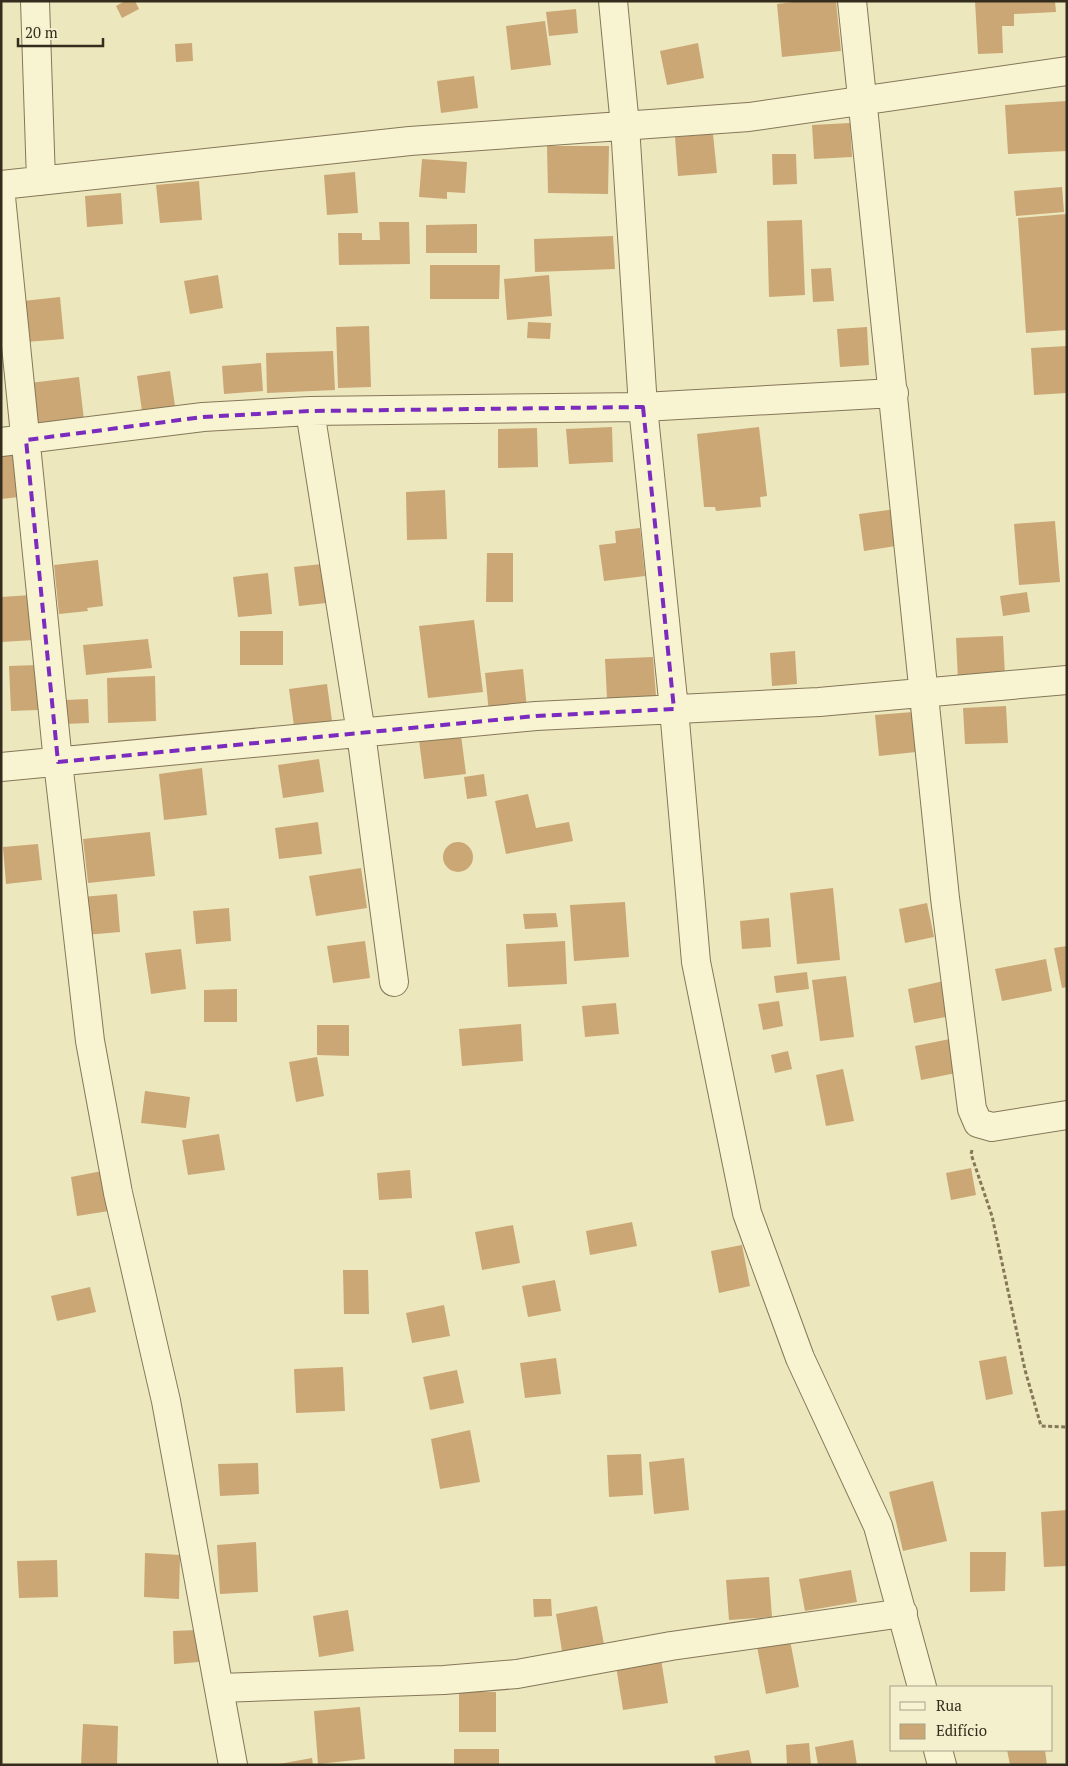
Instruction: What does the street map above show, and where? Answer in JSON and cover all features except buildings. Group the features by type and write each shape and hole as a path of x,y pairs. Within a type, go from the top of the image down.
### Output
{"street":[{"path":"35,1 41,181"},
{"path":"613,1 625,126 643,407 674,709 696,962 747,1213 800,1358 878,1526 922,1686"},
{"path":"852,1 946,908 972,1109 978,1123 992,1127 1067,1115"},
{"path":"1,185 410,141 749,117 1067,71"},
{"path":"1,197 14,441 58,762 90,1041 118,1193 166,1401 233,1765"},
{"path":"14,441 203,417 310,411 643,407 894,393"},
{"path":"310,411 361,733 394,982"},
{"path":"1,767 536,716 819,702 1067,680"},
{"path":"219,1688 444,1680 517,1674 671,1646 903,1613"},
{"path":"938,1751 942,1765"}],"path":[{"path":"978,1123 971,1154 992,1216 1025,1370 1041,1426 1067,1427"}],"highlighted area":[{"path":"643,407 674,709 536,716 58,762 26,440 203,417 310,411"}]}
